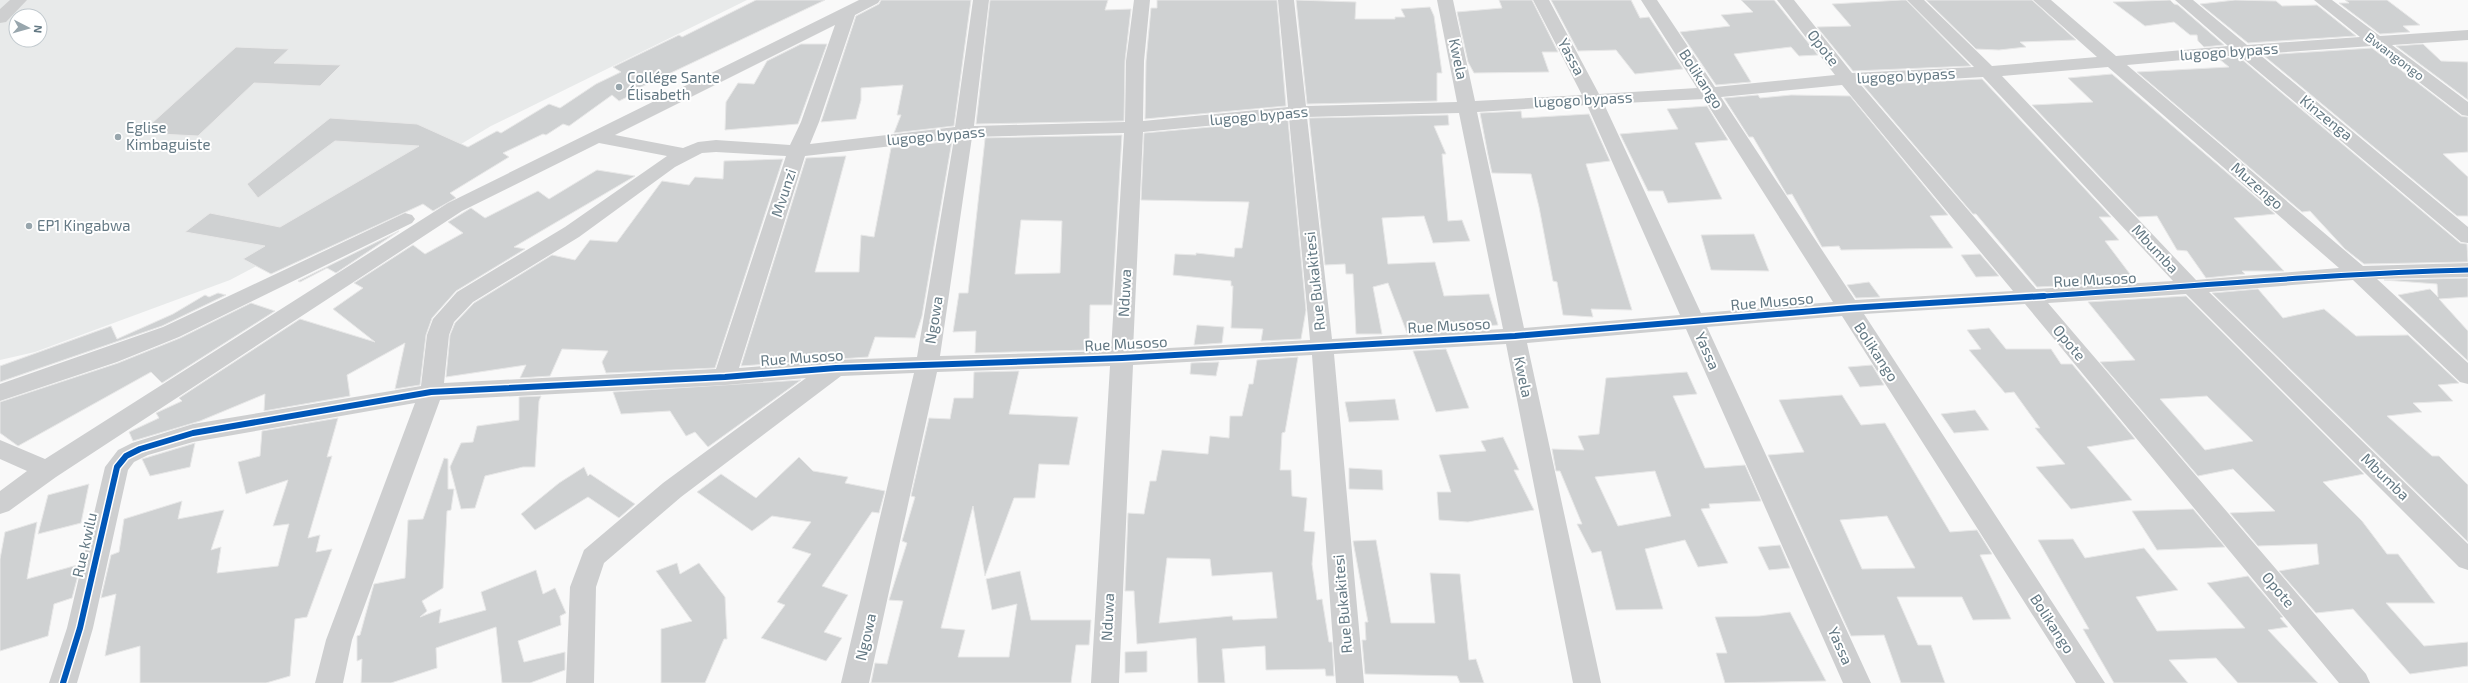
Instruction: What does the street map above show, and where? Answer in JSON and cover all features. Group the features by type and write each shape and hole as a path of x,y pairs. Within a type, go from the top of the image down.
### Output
{"street":[{"path":"0,18 20,0"},
{"path":"0,504 47,470 455,207 872,0"},
{"name":"Ngowa","path":"855,683 927,366 964,132 982,0"},
{"name":"Nduwa","path":"1105,683 1134,127 1135,61 1142,0"},
{"name":"Rue Bukakitesi","path":"1286,0 1322,346 1350,683"},
{"name":"Kwela","path":"1445,0 1587,683"},
{"name":"Yassa","path":"1541,0 1593,99 1857,683"},
{"name":"Bolikango","path":"1649,0 2091,683"},
{"name":"Opote","path":"1785,0 1847,79 2356,683"},
{"name":"Mbumba","path":"1915,0 1988,72 2191,287 2468,560"},
{"name":"Muzengo","path":"2041,0 2358,273 2468,376"},
{"name":"Kinzenga","path":"2183,0 2468,237"},
{"name":"Bwangongo","path":"2322,0 2468,111"},
{"name":"Mvunzi","path":"725,377 797,151 810,122 848,12"},
{"name":"lugogo bypass","path":"691,151 716,146 797,151 964,132 1134,127 1298,112 1467,106 1710,93 1847,79 1988,72 2243,50 2377,43 2468,34"},
{"path":"596,137 691,151"},
{"path":"329,683 339,640 431,392 437,358 438,335 444,319 465,297 572,232 691,151"},
{"path":"0,392 109,356 171,332 405,219"},
{"name":"Rue Musoso","path":"431,392 725,377 836,368 1122,358 1515,336 1848,308 2191,287 2358,273 2468,270"},
{"path":"580,683 583,587 593,557 672,490 836,368"},
{"name":"Rue kwilu","path":"63,683 80,628 116,467 126,456 165,441 193,433 431,392"},
{"path":"0,449 47,470"}],"shaded area":[{"path":"0,0 747,0 491,126 275,256 230,280 35,352 0,360"}],"building":[{"path":"756,0 825,0 639,88 642,90 619,101 612,95 569,126 563,124 546,135 543,134 503,153 509,157 450,193 456,198 433,211 423,204 271,274 243,259 265,246 185,232 210,213 280,227 419,146 335,141 258,198 247,184 330,118 417,124 468,147 497,131 501,133 549,104 560,108 596,84 621,72 613,67 679,35 682,37"},
{"path":"881,0 971,0 954,126 894,133 901,115 897,115 903,85 861,88 861,100 856,119 821,122 856,16 879,4"},
{"path":"990,0 1108,0 1105,10 1131,9 1125,61 1124,121 976,124"},
{"path":"1157,0 1277,0 1286,106 1145,119 1146,61 1151,8 1157,8"},
{"path":"1296,0 1356,2 1355,19 1395,19 1395,17 1405,17 1401,9 1430,7 1434,16 1442,73 1437,73 1437,101 1307,104"},
{"path":"1499,0 1532,0 1558,52 1542,52 1549,72 1474,73 1468,62 1457,12 1502,8"},
{"path":"1551,0 1631,0 1640,18 1649,17 1683,69 1635,74 1616,50 1578,51"},
{"path":"1741,0 1774,0 1818,55 1799,56 1791,47 1734,54 1751,82 1716,85 1680,32 1730,26 1721,15 1753,12"},
{"path":"1906,0 1971,66 1853,71 1817,27 1851,26 1832,4"},
{"path":"1926,0 2032,0 2076,40 2020,42 2026,47 1999,50 1976,49"},
{"path":"2170,0 2174,4 2178,5 2224,45 2204,47 2198,41 2197,35 2190,35 2174,22 2145,26 2113,2"},
{"path":"2235,0 2276,1 2282,6 2317,5 2356,36 2248,43 2200,4"},
{"path":"2345,0 2387,0 2420,25 2403,26 2410,32 2380,34 2339,3 2349,3"},
{"path":"801,44 827,44 798,124 725,130 726,102 738,83 754,84 767,61"},
{"path":"2423,44 2441,61 2468,62 2468,100 2396,46"},
{"path":"236,47 289,49 274,63 341,65 320,86 254,83 198,136 141,133"},
{"path":"2372,48 2461,116 2468,117 2468,152 2443,154 2468,177 2468,216 2457,216 2263,55"},
{"path":"2239,57 2460,243 2467,244 2468,262 2364,264 2345,249 2310,211 2302,212 2137,72 2229,67 2218,58"},
{"path":"2112,74 2275,214 2234,218 2284,271 2242,271 2245,274 2206,278 2187,251 2177,250 2157,216 2138,217 2032,105 2093,102 2068,78"},
{"path":"1982,79 2111,217 2099,217 2119,240 2105,241 2136,282 2037,287 1976,214 1973,214 1863,85"},
{"path":"1758,95 1760,98 1791,95 1850,96 1948,215 1930,216 1953,248 1841,250 1839,246 1822,247 1792,194 1787,195 1753,137 1749,137 1724,98"},
{"path":"1707,106 1728,140 1695,143 1722,199 1668,203 1663,191 1648,191 1620,134 1678,129 1667,109"},
{"path":"1521,111 1522,118 1589,114 1610,161 1586,164 1632,310 1591,309 1593,317 1563,315 1557,282 1553,281 1531,174 1492,173 1488,155 1480,113"},
{"path":"1448,115 1449,125 1434,126 1446,154 1442,154 1448,221 1462,220 1470,241 1433,243 1424,216 1382,218 1388,264 1435,262 1444,296 1489,294 1498,325 1438,329 1439,331 1407,333 1388,283 1373,287 1382,334 1356,334 1353,274 1346,274 1345,264 1325,265 1309,118"},
{"path":"1288,120 1306,310 1301,339 1261,341 1263,329 1231,328 1233,286 1231,286 1231,281 1173,275 1175,254 1196,255 1196,253 1234,257 1235,248 1242,248 1249,202 1141,200 1144,133"},
{"path":"1122,135 1112,305 1090,305 1089,350 975,353 976,331 953,332 959,293 968,293 985,139 979,138","holes":["1021,220 1062,221 1060,273 1015,274"]},
{"path":"952,141 922,316 915,338 875,337 868,357 741,366 806,158 846,156 815,272 859,272 861,235 874,237 891,148"},
{"path":"783,159 715,368 606,373 602,362 608,351 562,349 550,376 520,378 526,365 446,377 450,335 455,323 474,303 552,255 575,260 590,240 617,242 662,181 689,185 695,177 723,179 724,161"},
{"path":"597,170 635,176 514,247 525,249 456,291 432,318 426,335 420,385 395,389 405,343 347,375 350,396 264,411 265,394 200,421 133,441 129,432 159,418 156,413 182,401 179,398 300,319 375,342 333,309 363,288 354,283 413,245 425,254 463,233 448,222 471,208 485,218 538,191 549,199"},
{"path":"399,231 336,273 327,268 300,282 298,281"},
{"path":"1754,234 1769,271 1711,270 1701,235"},
{"path":"1980,254 1999,276 1976,277 1961,255"},
{"path":"2468,278 2468,297 2439,299 2468,331 2468,361 2398,295 2430,289 2438,297 2437,284 2384,280"},
{"path":"1869,282 1880,297 1856,298 1847,285"},
{"path":"2258,289 2283,318 2324,309 2356,336 2408,335 2459,383 2438,385 2453,401 2413,403 2422,412 2387,416 2432,456 2439,456 2468,485 2468,542 2212,293"},
{"path":"218,293 226,295 162,326 0,382 0,366 111,326 117,339 173,314 205,295 209,297"},
{"path":"2186,296 2364,474 2323,482 2362,521 2387,554 2398,554 2435,603 2386,603 2424,646 2468,642 2468,666 2410,674 2353,609 2316,613 2279,571 2319,564 2317,544 2258,546 2230,513 2275,511 2233,469 2198,476 2100,362 2135,360 2088,302","holes":["2207,396 2253,441 2205,450 2160,399"]},
{"path":"251,303 275,311 162,383 151,372 18,446 0,433 0,402 118,363 180,338"},
{"path":"1197,325 1224,327 1222,343 1194,345"},
{"path":"1989,328 2006,349 2051,349 2061,364 2072,364 2135,439 2087,447 2132,500 2071,509 2036,467 2065,464 2035,428 2040,428 2014,392 2005,393 1969,350 1981,349 1967,330"},
{"path":"1446,349 1469,408 1436,412 1413,351"},
{"path":"1298,357 1285,432 1282,433 1280,470 1291,470 1292,496 1307,498 1304,531 1315,532 1312,564 1317,600 1322,599 1329,642 1332,642 1334,676 1326,676 1325,669 1266,670 1265,646 1222,649 1225,683 1198,683 1196,638 1137,644 1134,591 1125,591 1128,513 1144,514 1150,481 1156,481 1162,450 1208,454 1210,436 1229,438 1230,416 1242,416 1249,384 1253,384 1257,360","holes":["1167,558 1210,559 1212,576 1272,572 1277,618 1233,620 1232,616 1159,623"]},
{"path":"1219,362 1216,376 1190,374 1191,363"},
{"path":"1872,365 1884,385 1860,387 1848,367"},
{"path":"1019,371 1009,414 1078,417 1069,465 1039,464 1035,498 1014,498 985,576 973,506 941,628 965,630 958,657 1009,657 1017,604 992,610 986,579 1020,571 1031,620 1091,620 1089,645 1076,645 1071,683 871,683 875,663 887,664 903,601 889,600 907,543 902,541 915,497 911,496 929,418 950,419 954,398 973,398 974,372"},
{"path":"1687,372 1697,394 1673,396 1705,468 1745,465 1761,501 1709,504 1710,508 1701,509 1728,563 1698,567 1685,540 1645,549 1663,609 1616,610 1601,551 1592,553 1577,524 1582,524 1560,471 1556,471 1552,449 1584,450 1578,436 1599,434 1606,378","holes":["1655,471 1671,516 1618,526 1595,477"]},
{"path":"801,380 708,447 695,432 686,436 670,411 621,414 613,392"},
{"path":"1842,395 1861,425 1885,423 1950,532 1977,530 1992,554 1980,555 2011,619 1973,620 1962,597 1897,597 1918,645 1931,645 1945,683 1901,683 1884,635 1851,636 1768,455 1804,452 1779,400","holes":["1887,516 1915,568 1862,569 1840,520"]},
{"path":"541,396 539,401 535,467 523,467 485,476 475,508 461,509 450,467 461,443 473,442 477,426 519,420 519,397"},
{"path":"1395,399 1399,420 1349,422 1345,402"},
{"path":"1975,410 1989,430 1954,433 1941,414"},
{"path":"338,418 327,457 332,456 308,538 320,535 316,552 332,549 307,617 295,619 290,676 266,683 140,683 140,646 105,656 116,594 101,598 111,555 119,552 124,519 182,501 178,519 224,510 211,550 221,547 217,573 278,566 289,524 273,526 288,480 246,494 238,462 260,456 262,431"},
{"path":"1503,437 1519,470 1514,470 1534,510 1468,522 1439,520 1437,492 1451,492 1439,455 1486,451 1481,441"},
{"path":"195,443 190,467 150,476 142,459"},
{"path":"799,457 813,471 848,477 845,483 885,491 879,513 872,512 822,586 848,595 824,632 842,638 826,661 761,638 785,605 777,602 811,554 792,548 811,522 772,516 752,531 697,492 721,474 756,498"},
{"path":"444,458 448,459 448,489 454,489 451,510 447,511 443,588 422,601 427,611 420,617 441,609 439,623 486,610 481,592 536,570 543,594 555,588 566,613 560,616 561,625 518,641 524,662 565,652 565,670 530,683 502,683 496,627 436,648 437,668 391,683 361,683 362,659 357,661 357,636 360,635 374,584 405,578 408,520 423,519"},
{"path":"584,467 588,476 590,474 635,504 619,518 588,497 535,530 521,514 559,483"},
{"path":"1349,468 1382,470 1383,490 1349,489"},
{"path":"89,484 81,523 38,534 48,495"},
{"path":"2193,509 2225,547 2157,550 2132,511"},
{"path":"37,522 27,579 81,564 72,598 54,604 48,636 0,651 0,559 5,532"},
{"path":"2073,539 2085,558 2144,548 2178,590 2136,597 2157,631 2245,628 2207,583 2248,576 2283,617 2280,618 2288,627 2268,630 2318,683 2238,683 2216,658 2169,660 2188,683 2114,683 2083,629 2089,629 2038,540"},
{"path":"1376,540 1391,623 1435,623 1430,573 1460,574 1469,660 1476,659 1484,683 1460,683 1457,676 1365,674 1362,640 1366,640 1365,622 1368,622 1353,541"},
{"path":"1780,545 1790,568 1769,570 1758,547"},
{"path":"677,563 680,574 699,563 725,597 727,639 724,639 705,683 661,683 661,629 692,621 656,571"},
{"path":"1790,612 1826,681 1725,683 1716,653 1727,653 1715,617 1759,616"},
{"path":"1147,651 1147,672 1125,673 1125,652"}],"cycle path":[{"path":"63,683 80,628 117,467 126,456 140,449 193,433 431,392 725,377 836,368 1122,358 1515,336 1849,308 2191,287 2358,273 2468,270"}],"place":[{"name":"Collége Sante Élisabeth","path":"619,87"},
{"name":"Eglise Kimbaguiste","path":"118,137"},
{"name":"EP1 Kingabwa","path":"29,226"}]}
